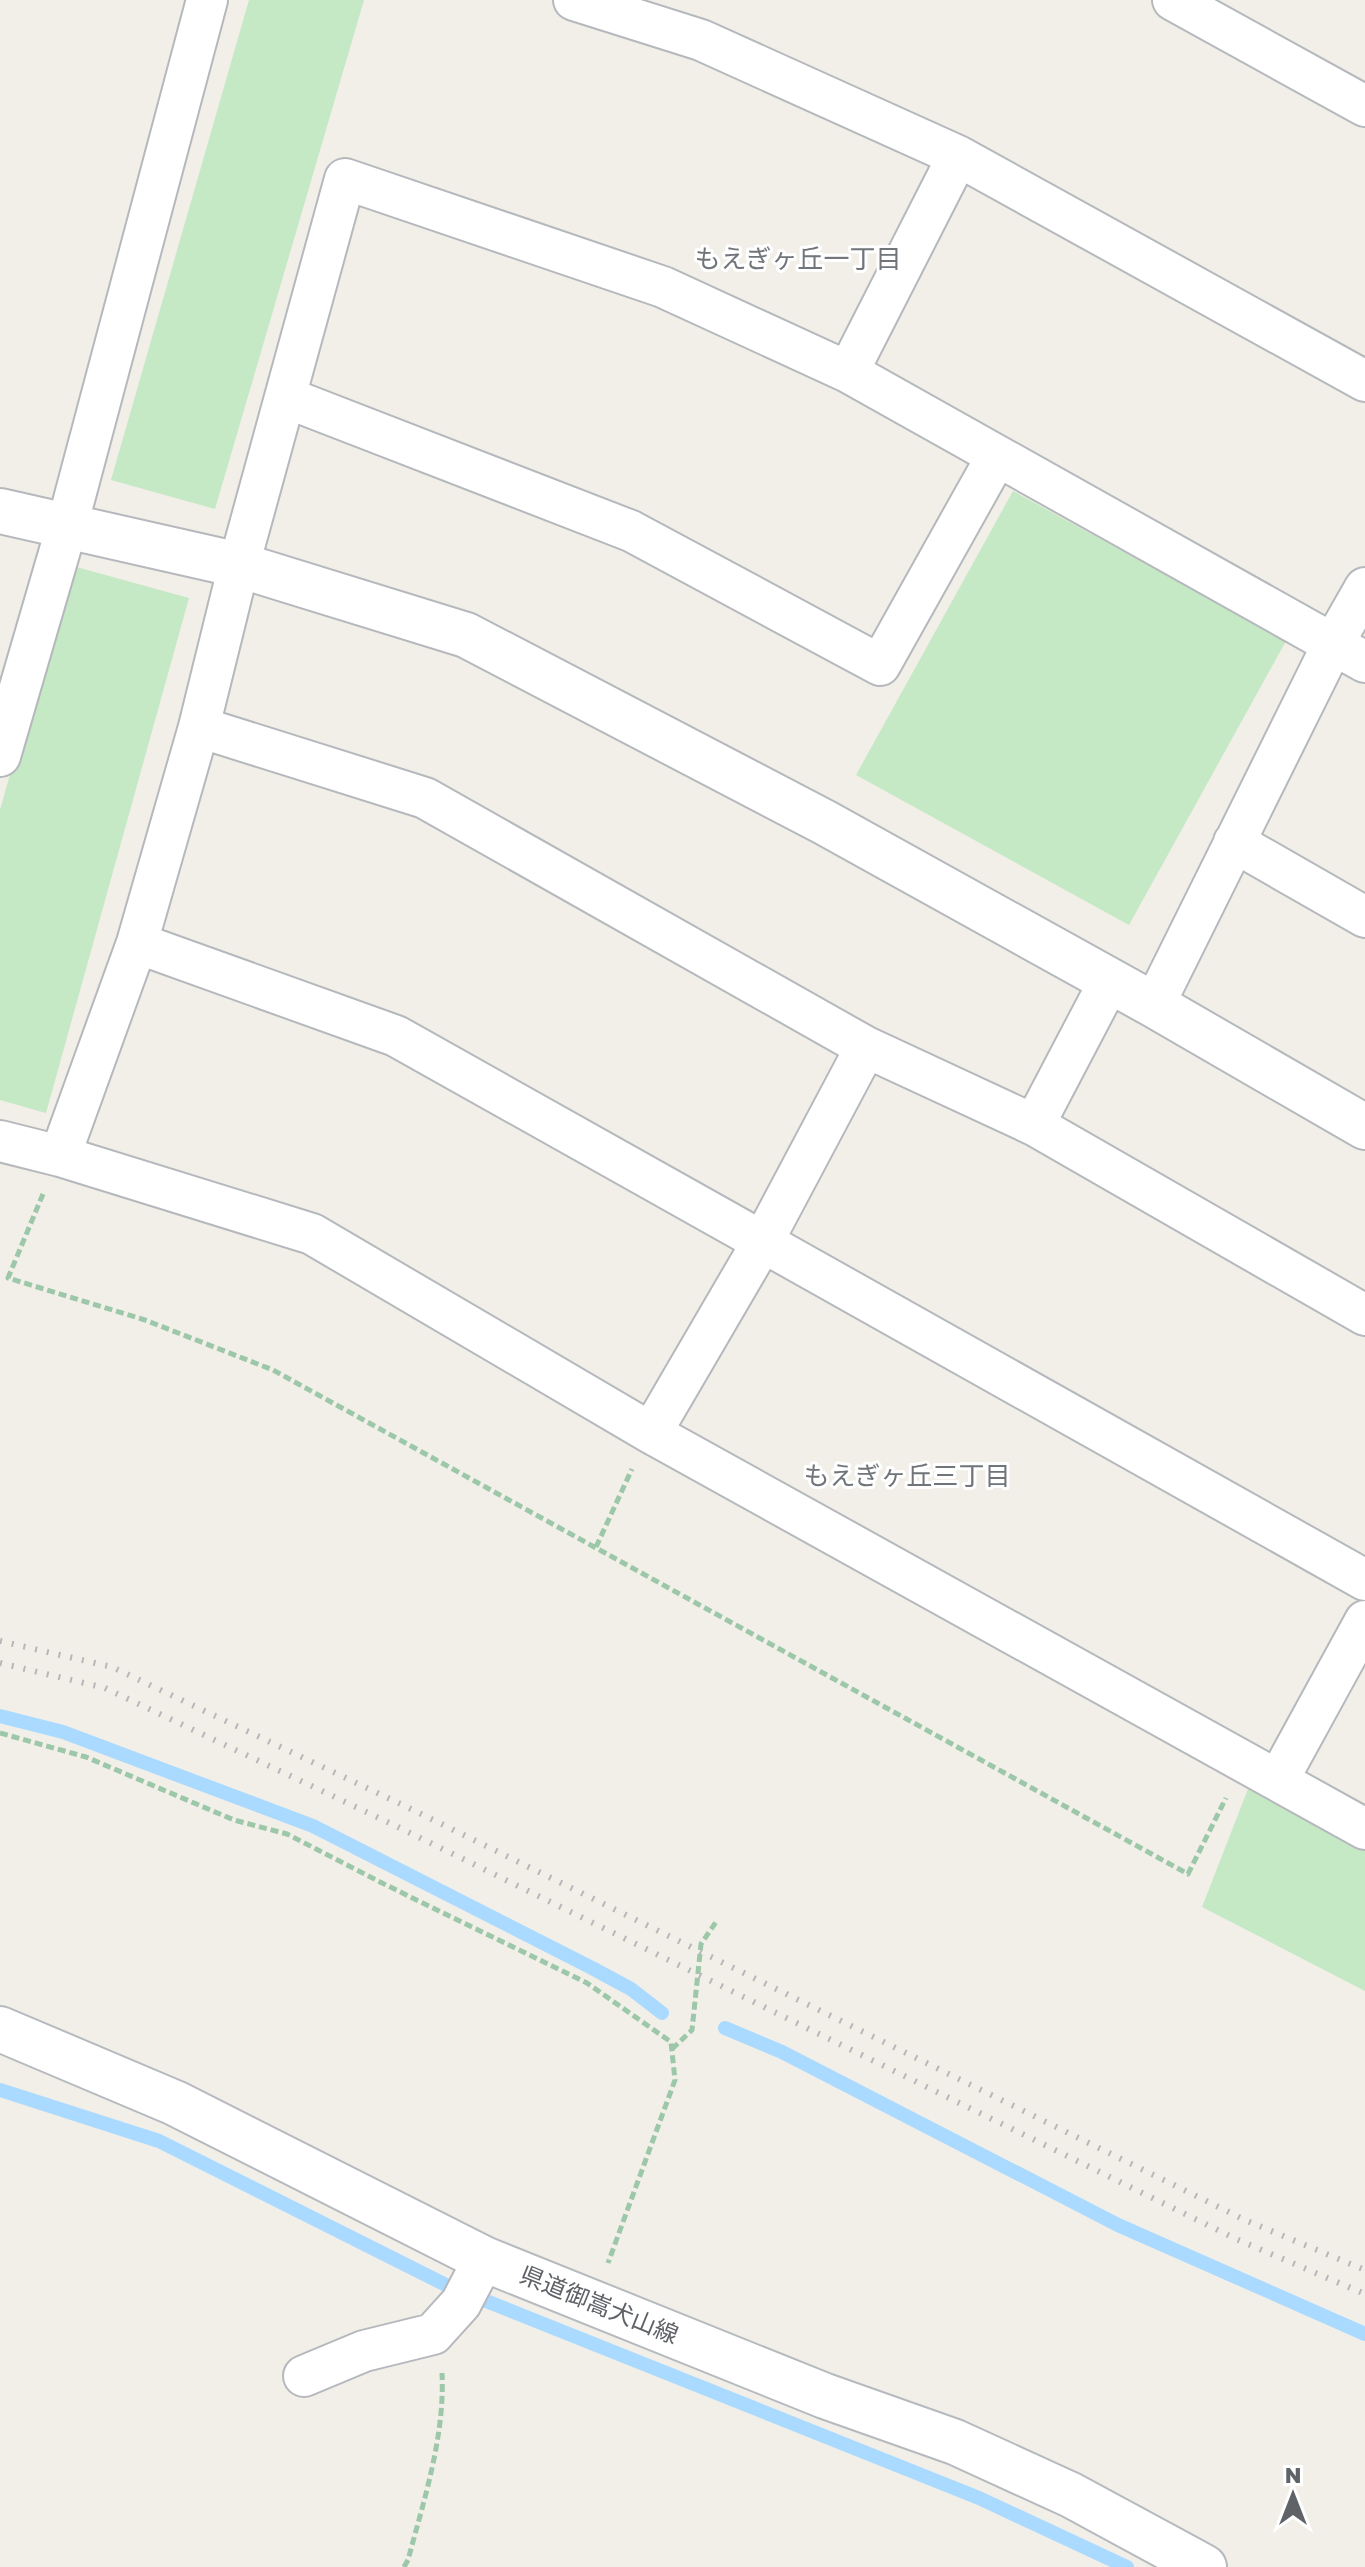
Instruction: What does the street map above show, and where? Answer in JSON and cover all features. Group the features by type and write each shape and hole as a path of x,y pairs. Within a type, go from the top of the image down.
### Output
{"street":[{"path":"0,756 10,692 67,526 207,0"},
{"path":"574,0 701,40 958,156 1365,381"},
{"path":"1173,0 1365,106"},
{"path":"848,372 958,156"},
{"path":"60,1156 137,943 199,727 239,565 345,179 663,287 848,372 1349,653"},
{"path":"285,397 631,531 880,665 997,456"},
{"path":"0,511 239,565 466,635 824,822 1154,1005 1365,1127"},
{"path":"1154,1005 1234,842 1349,653 1365,588"},
{"path":"199,727 425,798 866,1047 1034,1125 1365,1315"},
{"path":"1234,842 1365,917"},
{"path":"137,943 396,1036 1365,1580"},
{"path":"1034,1125 1109,982"},
{"path":"651,1433 763,1241 866,1047"},
{"path":"0,1141 60,1156 312,1234 651,1433 1365,1829"},
{"path":"1278,1780 1365,1621"},
{"name":"県道御嵩犬山線","path":"0,2029 175,2103 482,2263 593,2303 825,2396 955,2442 1071,2495 1204,2567"},
{"path":"304,2376 364,2351 433,2334 461,2303 482,2263"}],"path":[{"path":"60,1156 8,1278 145,1320 273,1370 1188,1874 1230,1791"},
{"path":"596,1547 631,1470"},
{"path":"0,1733 86,1757 234,1820 287,1834 587,1983 671,2042 675,2080 593,2303"},
{"path":"671,2050 692,2030 701,1944 716,1922"},
{"path":"404,2567 433,2462 443,2397 442,2370 433,2334"}],"green space":[{"path":"249,0 364,0 215,509 111,480"},
{"path":"1013,491 1286,641 1129,925 856,775"},
{"path":"69,565 189,598 46,1113 0,1100 0,810"},
{"path":"1248,1789 1365,1850 1365,1991 1202,1907"}],"waterway":[{"path":"0,1716 63,1732 313,1826 592,1968 631,1989 662,2013"},
{"path":"725,2028 782,2052 1118,2225 1365,2334"},
{"path":"0,2090 159,2141 446,2285 979,2498 1127,2567"}],"railway":[{"path":"0,1641 112,1667 407,1807 1245,2220 1365,2270"},
{"path":"0,1663 105,1688 398,1827 1236,2239 1365,2294"}],"district":[{"name":"もえぎヶ丘一丁目","path":"798,259"},
{"name":"もえぎヶ丘三丁目","path":"907,1476"}]}
